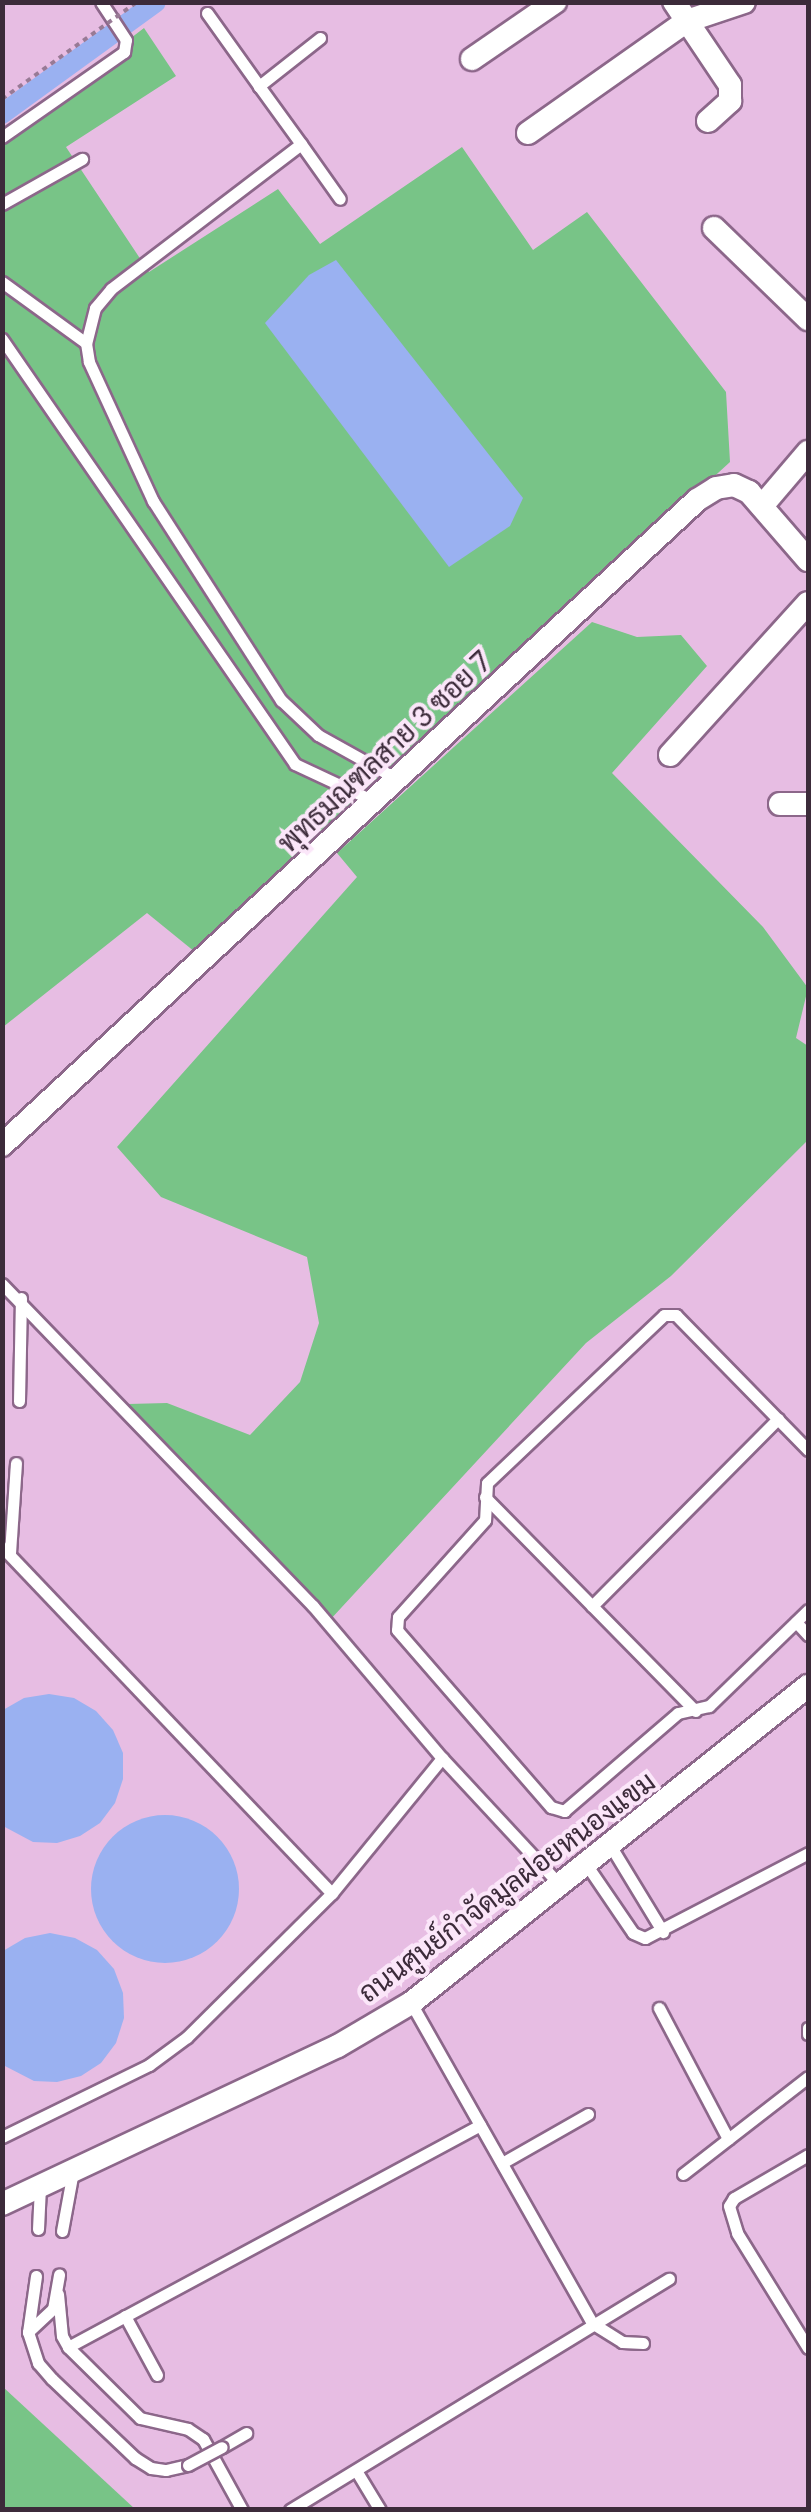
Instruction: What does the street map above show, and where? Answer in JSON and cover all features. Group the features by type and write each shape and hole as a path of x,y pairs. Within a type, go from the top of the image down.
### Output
{"street":[{"path":"472,59 555,2"},
{"path":"528,133 680,12 744,2"},
{"path":"680,12 730,84 730,101 708,120"},
{"path":"714,228 808,319"},
{"path":"762,506 808,452"},
{"name":"พุทธมณฑลสาย 3 ซอย 7","path":"2,1146 697,500 716,488 734,485 762,506 808,560"},
{"path":"670,754 808,603"},
{"path":"780,804 808,804"},
{"name":"ถนนศูนย์กำจัดมูลฝอยหนองแขม","path":"2,2204 338,2046 411,2003 808,1686"}],"lane":[{"path":"2,137 124,52 126,40 100,2"},
{"path":"207,13 340,200"},
{"path":"259,86 320,38"},
{"path":"301,144 111,289 95,308 86,343 96,378 154,501 281,700 318,735 399,780"},
{"path":"2,204 82,160"},
{"path":"2,282 86,343"},
{"path":"2,340 296,764 376,801"},
{"path":"2,1284 21,1298 312,1606 442,1758 560,1885"},
{"path":"18,1401 21,1298"},
{"path":"808,1450 676,1315 664,1315 487,1483 485,1520 398,1618 397,1630 551,1806 564,1812 578,1804 660,1726 678,1713 709,1706 808,1610"},
{"path":"592,1606 778,1419"},
{"path":"16,1464 6,1550 332,1893"},
{"path":"484,1497 695,1711"},
{"path":"796,1622 808,1635"},
{"path":"2,2137 148,2065 187,2038 332,1893 442,1758"},
{"path":"610,1845 663,1932"},
{"path":"586,1864 633,1933 645,1938 663,1932 808,1853"},
{"path":"411,2003 592,2324 622,2342 643,2343"},
{"path":"659,2008 728,2139"},
{"path":"683,2174 808,2077"},
{"path":"502,2163 588,2114"},
{"path":"68,2347 480,2124"},
{"path":"808,2156 734,2198 730,2206 737,2233 808,2348"},
{"path":"62,2231 73,2170"},
{"path":"38,2229 40,2186"},
{"path":"59,2275 58,2294 68,2347 140,2418 196,2432 242,2510"},
{"path":"36,2276 28,2332 38,2363 136,2458 151,2468 166,2470 188,2465 246,2433"},
{"path":"290,2510 669,2279"},
{"path":"28,2332 53,2309 58,2294"},
{"path":"125,2316 157,2375"},
{"path":"358,2472 380,2510"}],"path":[{"path":"2,100 114,22 136,2"}],"green space":[{"path":"144,28 176,76 66,147 149,272 278,189 320,244 462,147 533,250 587,212 726,392 730,462 195,952 147,913 3,1027 3,136"},
{"path":"592,622 637,637 681,635 707,666 612,773 763,927 808,988 796,1038 808,1046 808,1140 671,1276 586,1343 329,1621 128,1404 167,1403 250,1435 300,1382 319,1323 307,1257 161,1197 117,1147 357,877 337,853"},
{"path":"3,2387 135,2509 3,2509"}],"water":[{"path":"336,260 523,498 510,526 449,567 265,323 309,275"},
{"path":"49,1694 74,1698 96,1711 113,1730 123,1753 123,1779 115,1803 100,1823 80,1836 57,1843 33,1842 3,1826 3,1710 24,1698"},
{"path":"165,1815 193,1821 217,1837 233,1861 239,1889 233,1917 217,1941 193,1957 165,1963 137,1957 113,1941 97,1917 91,1889 97,1861 113,1837 137,1821"},
{"path":"50,1933 75,1938 97,1950 114,1969 123,1993 124,2018 116,2043 101,2063 81,2076 57,2082 34,2081 3,2065 3,1951 25,1938"}],"waterway":[{"path":"2,114 156,2"}]}
